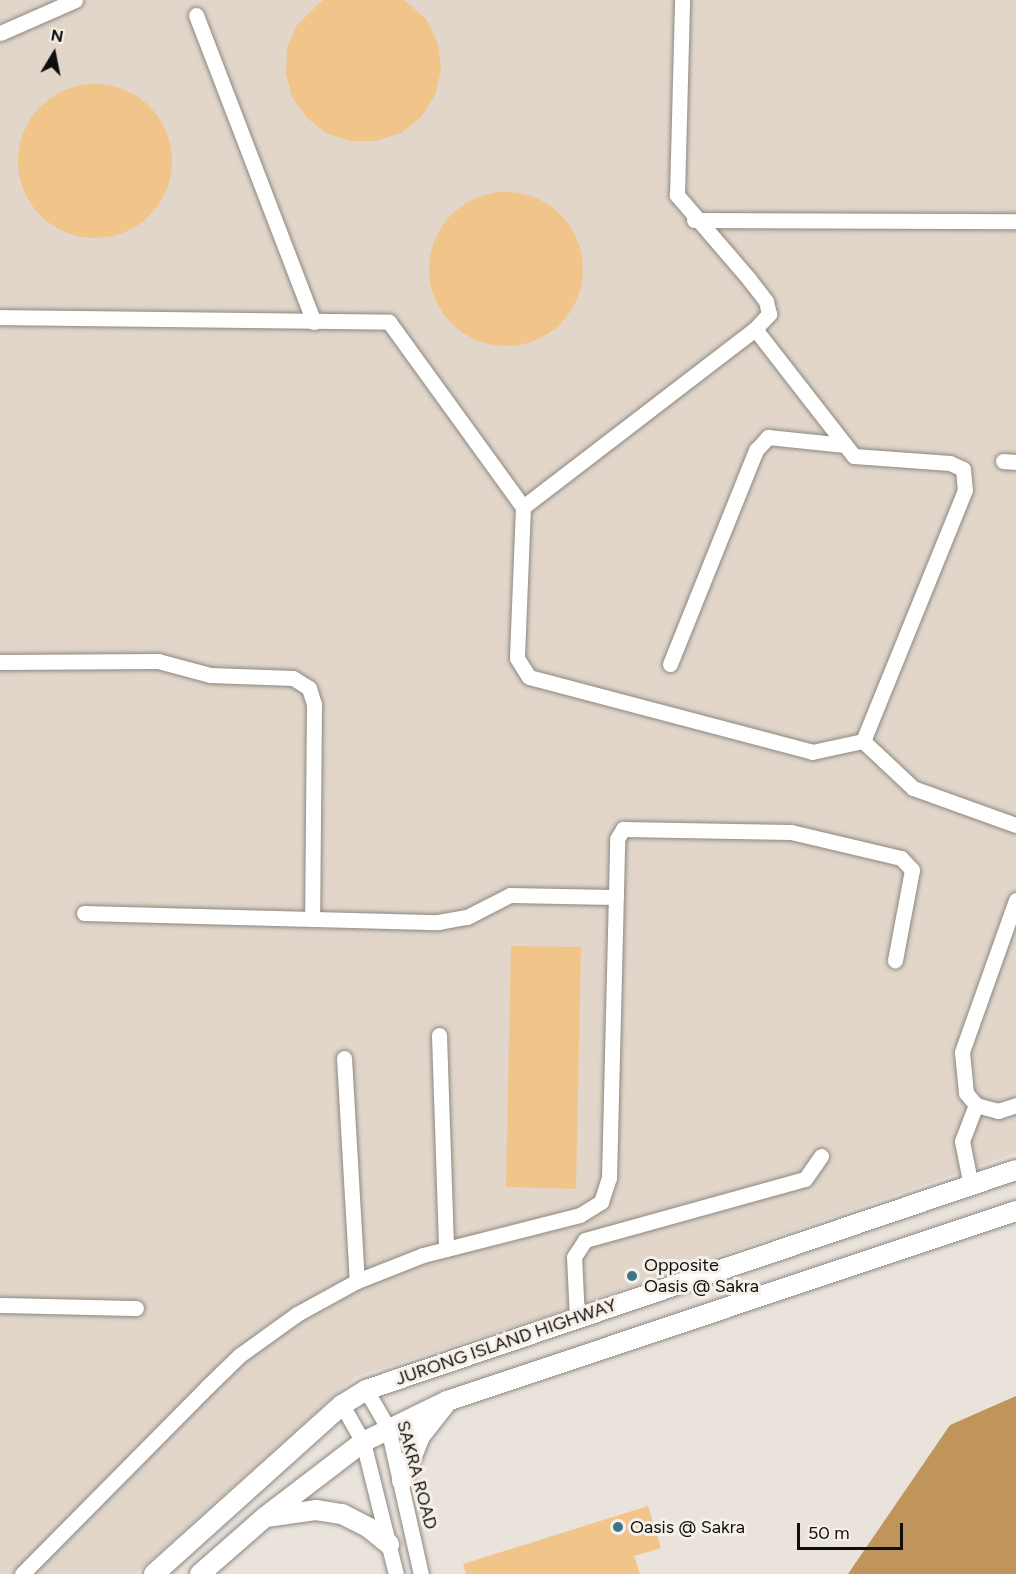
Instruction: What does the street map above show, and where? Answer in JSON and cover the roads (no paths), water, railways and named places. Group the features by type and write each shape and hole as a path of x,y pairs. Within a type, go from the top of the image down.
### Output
{"main road":[{"name":"JURONG ISLAND HIGHWAY","path":"154,1574 342,1405 366,1390 1016,1170"},
{"name":"JURONG ISLAND HIGHWAY","path":"200,1574 265,1517 363,1442 447,1401 1016,1211"},
{"path":"402,1481 420,1436 447,1401"},
{"path":"265,1517 316,1510 342,1514 369,1528 389,1544"}],"street":[{"path":"0,33 75,0"},
{"path":"523,507 755,329 769,314 766,301 694,220 680,202 676,188 682,0"},
{"path":"196,15 314,322"},
{"path":"694,220 1016,221"},
{"path":"0,317 388,322 523,507 517,658 529,677 812,752 863,741"},
{"path":"755,329 854,456 950,463 963,469 965,490 863,741"},
{"path":"670,664 756,450 768,437 845,445"},
{"path":"0,662 158,661 210,675 294,678 309,688 314,704 312,919"},
{"path":"863,741 913,788 1016,825"},
{"path":"22,1574 240,1355 297,1314 357,1281 446,1249 580,1215 595,1208 605,1193 609,1178 617,838 623,829 809,834 901,858 911,865 895,960"},
{"path":"84,913 454,921 510,896 616,897"},
{"path":"1016,900 962,1045 966,1093 976,1105 998,1111 1016,1105"},
{"path":"439,1035 446,1249"},
{"path":"344,1058 357,1281"},
{"path":"970,1186 962,1141 976,1105"},
{"path":"577,1318 574,1257 585,1240 805,1179 821,1156"},
{"path":"0,1305 136,1308"},
{"name":"SAKRA ROAD","path":"366,1390 388,1428 402,1481 421,1574"},
{"path":"342,1405 363,1442 396,1574"}],"place":[{"name":"Opposite Oasis @ Sakra","path":"632,1276"},
{"name":"Oasis @ Sakra","path":"618,1527"}]}
